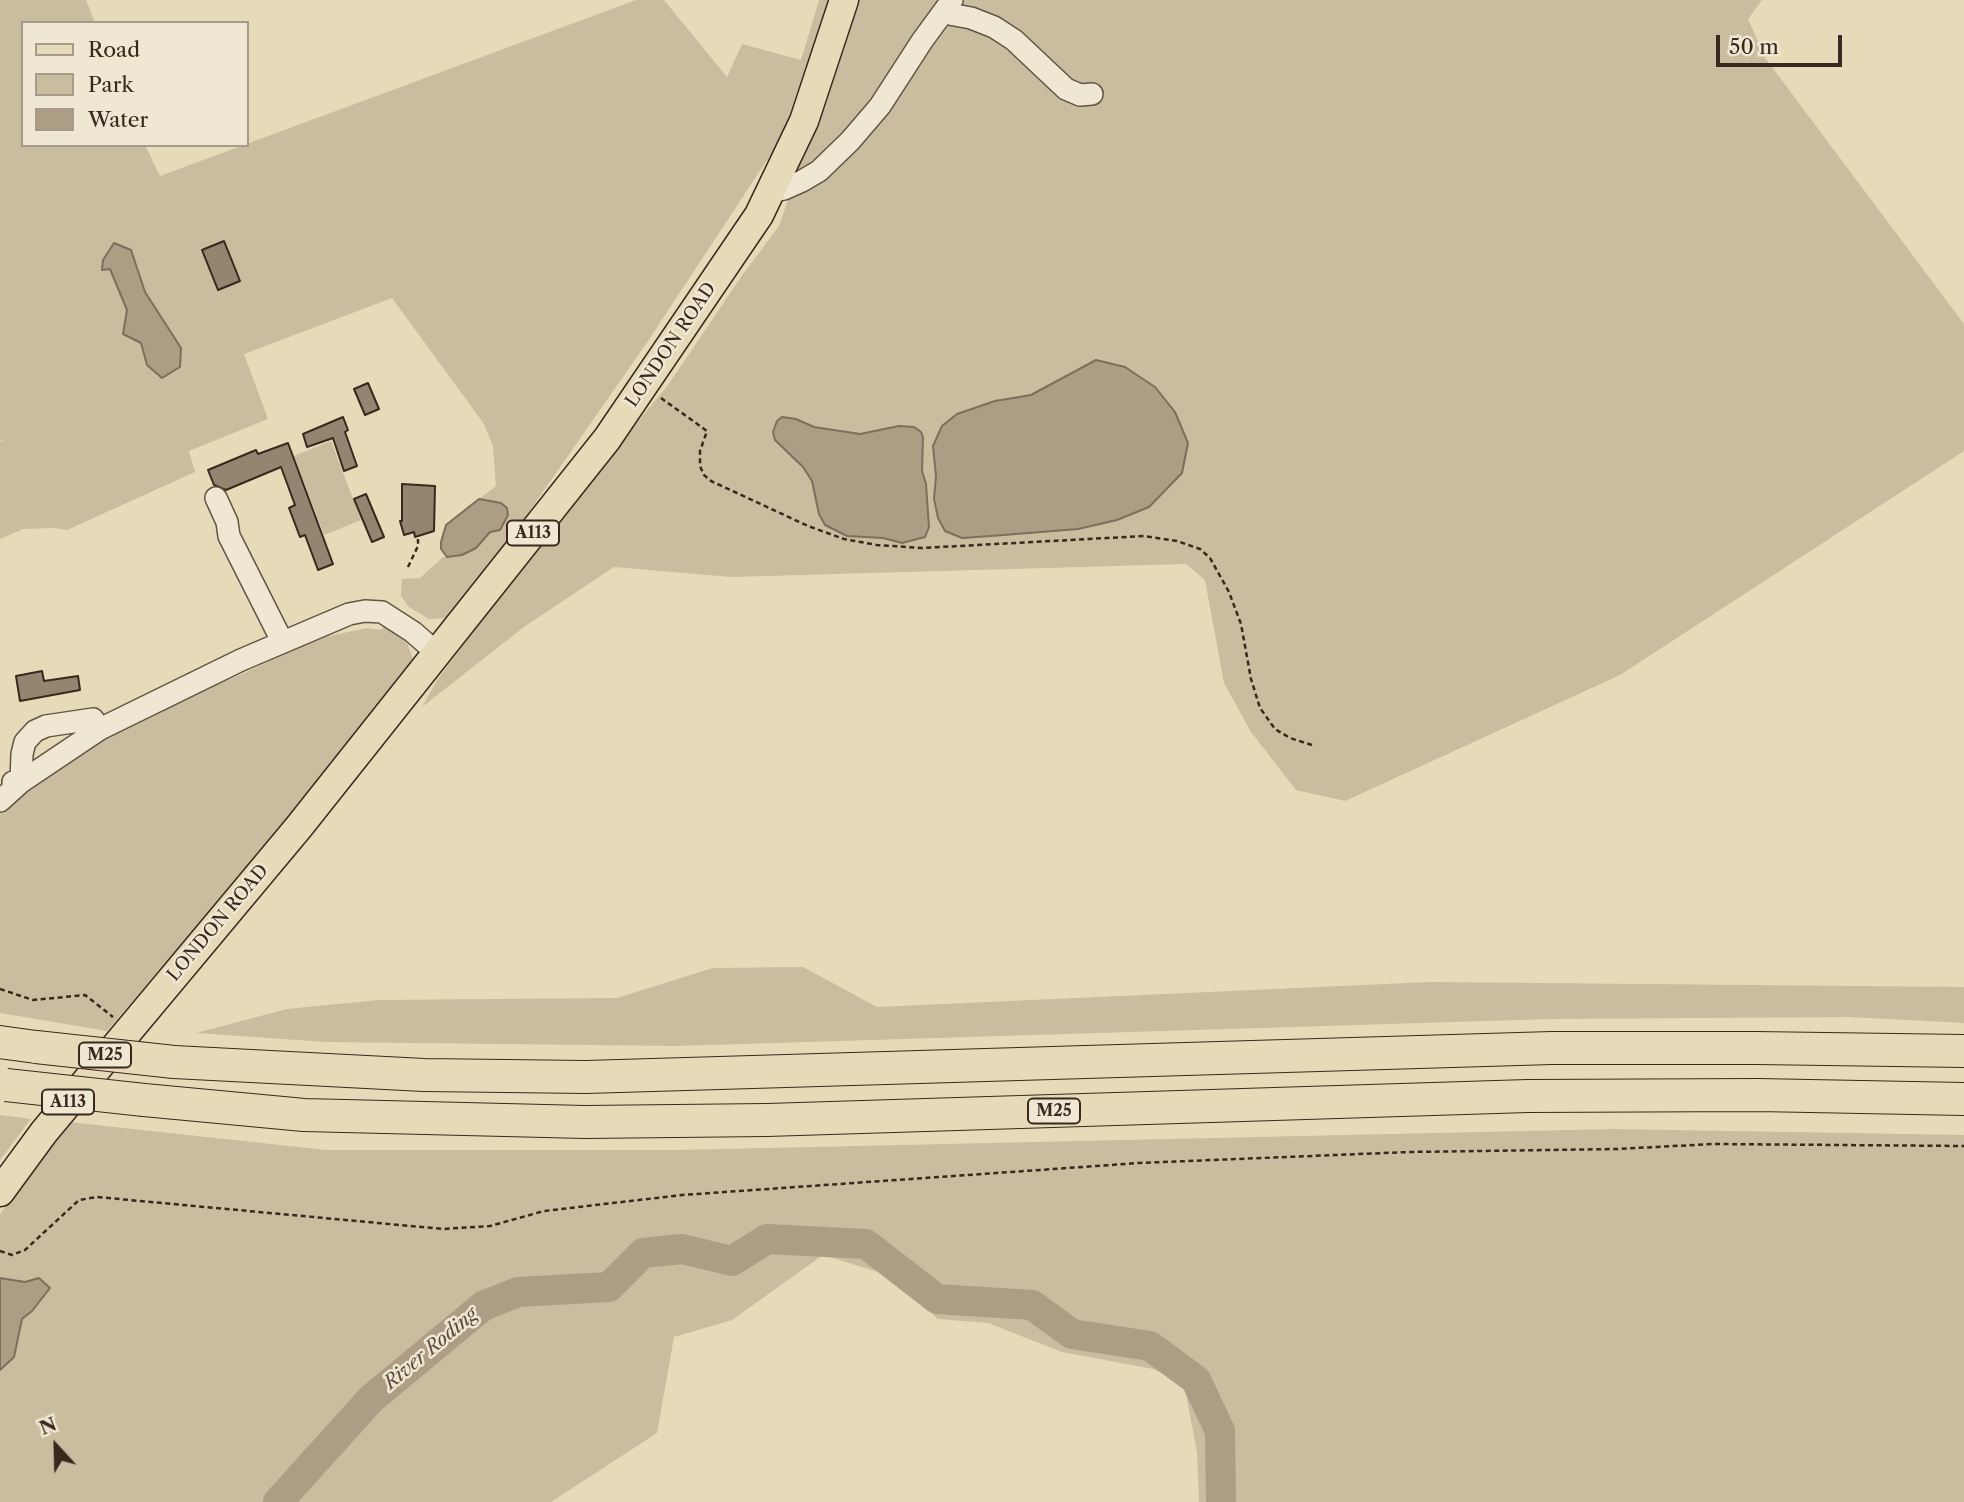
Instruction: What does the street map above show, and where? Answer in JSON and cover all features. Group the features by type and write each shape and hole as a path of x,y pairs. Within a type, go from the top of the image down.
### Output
{"highway":[{"name":"M25","path":"0,1042 174,1062 424,1075 586,1077 1539,1048 1964,1051"},
{"name":"M25","path":"3,1084 304,1115 585,1122 1528,1096 1746,1095 1964,1099"}],"main road":[{"name":"LONDON ROAD","path":"0,1192 44,1132 289,839 607,439 759,215 804,121 844,0"}],"street":[{"path":"771,191 784,189 819,171 850,141 880,106 948,6 994,27 1014,40 1066,89 1080,95 1092,94"},
{"path":"216,498 227,522 229,536 282,641"},
{"path":"11,782 100,729 282,641 349,614 382,612 438,654"},
{"path":"0,801 11,782 25,742 34,731 46,726 93,719 100,729"}],"path":[{"path":"643,386 707,432 700,451 700,466 710,481 808,526 844,539 877,545 922,548 1144,536 1177,541 1200,549 1210,558 1229,592 1241,624 1251,679 1260,708 1275,729 1290,738 1315,746"},
{"path":"408,567 418,546 418,539"},
{"path":"0,989 33,1000 85,995 129,1029"},
{"path":"0,1251 12,1255 24,1250 79,1200 97,1197 443,1229 490,1226 544,1211 682,1195 1088,1166 1409,1152 1616,1149 1713,1144 1964,1146"}],"green space":[{"path":"0,0 86,0 94,21 21,21 21,147 146,147 160,176 238,147 248,147 248,143 636,0 664,0 727,77 742,44 801,60 819,0 836,0 792,122 648,341 519,526 446,618 429,619 409,607 401,596 402,579 420,578 443,557 451,557 476,548 490,532 501,503 479,499 496,486 493,446 484,424 392,298 244,354 268,419 189,451 195,472 67,530 23,529 0,539 0,441 6,442 0,440"},
{"path":"856,0 1762,0 1748,19 1766,59 1964,324 1964,451 1620,675 1345,801 1296,790 1251,732 1224,683 1205,580 1186,564 731,577 614,567 524,627 422,707 437,680 562,514 668,385 779,226","holes":["1096,360 1078,529 962,538 934,499 936,476 933,445 957,414 995,401 1031,395","796,419 814,427 860,434 899,426 923,437 922,471 926,484 929,527 902,543 883,538 847,536 816,495 812,481 803,467 775,440 773,431 777,421"]},
{"path":"331,441 361,520 324,535 294,456"},
{"path":"385,625 407,643 413,659 411,675 107,1031 0,1013 0,808 104,736 320,638 367,628 381,630"},
{"path":"803,967 877,1007 1430,982 1964,987 1964,1023 1849,1017 1551,1019 677,1046 327,1042 196,1033 287,1009 378,1000 617,998 713,968"},
{"path":"0,1115 31,1119 0,1160"},
{"path":"69,1122 326,1150 678,1150 1614,1129 1964,1135 1964,1502 1199,1502 1197,1452 1184,1384 1153,1369 1062,1352 988,1323 938,1319 888,1275 823,1255 732,1320 674,1337 657,1433 551,1502 0,1502 0,1214"}],"water":[{"path":"114,243 131,250 145,292 181,348 180,367 162,378 147,365 141,343 123,334 127,310 110,269 102,270 103,260"},
{"path":"1096,360 1125,367 1155,387 1175,412 1188,443 1182,473 1149,507 1117,520 1078,529 962,538 945,531 938,518 934,499 936,476 933,446 942,426 957,414 995,401 1031,395"},
{"path":"782,417 796,419 814,427 860,434 899,426 914,427 921,432 922,471 926,484 929,527 925,537 902,543 883,538 847,536 825,525 819,514 812,481 803,467 775,440 773,432 777,421"},
{"path":"479,499 501,503 507,508 508,515 500,530 490,532 476,548 462,555 447,557 441,549 446,525"},
{"path":"0,1278 25,1282 39,1278 50,1288 22,1319 14,1357 0,1370"}],"building":[{"path":"224,241 240,281 218,290 202,250"},
{"path":"368,383 379,409 365,415 354,389"},
{"path":"343,417 348,430 345,432 357,466 344,471 333,438 307,447 303,434"},
{"path":"288,443 333,564 318,570 305,535 300,537 289,508 295,505 281,467 226,490 214,485 208,470 256,450 258,454"},
{"path":"402,484 435,486 434,531 415,537 414,532 404,535 400,521"},
{"path":"366,494 384,537 372,542 354,499"},
{"path":"42,671 44,681 78,676 80,690 20,701 16,676"}],"waterway":[{"name":"River Roding","path":"278,1502 371,1399 483,1306 518,1292 609,1287 643,1253 682,1249 732,1261 767,1239 866,1244 937,1299 1032,1305 1072,1334 1150,1346 1196,1380 1220,1431 1221,1502"}]}
